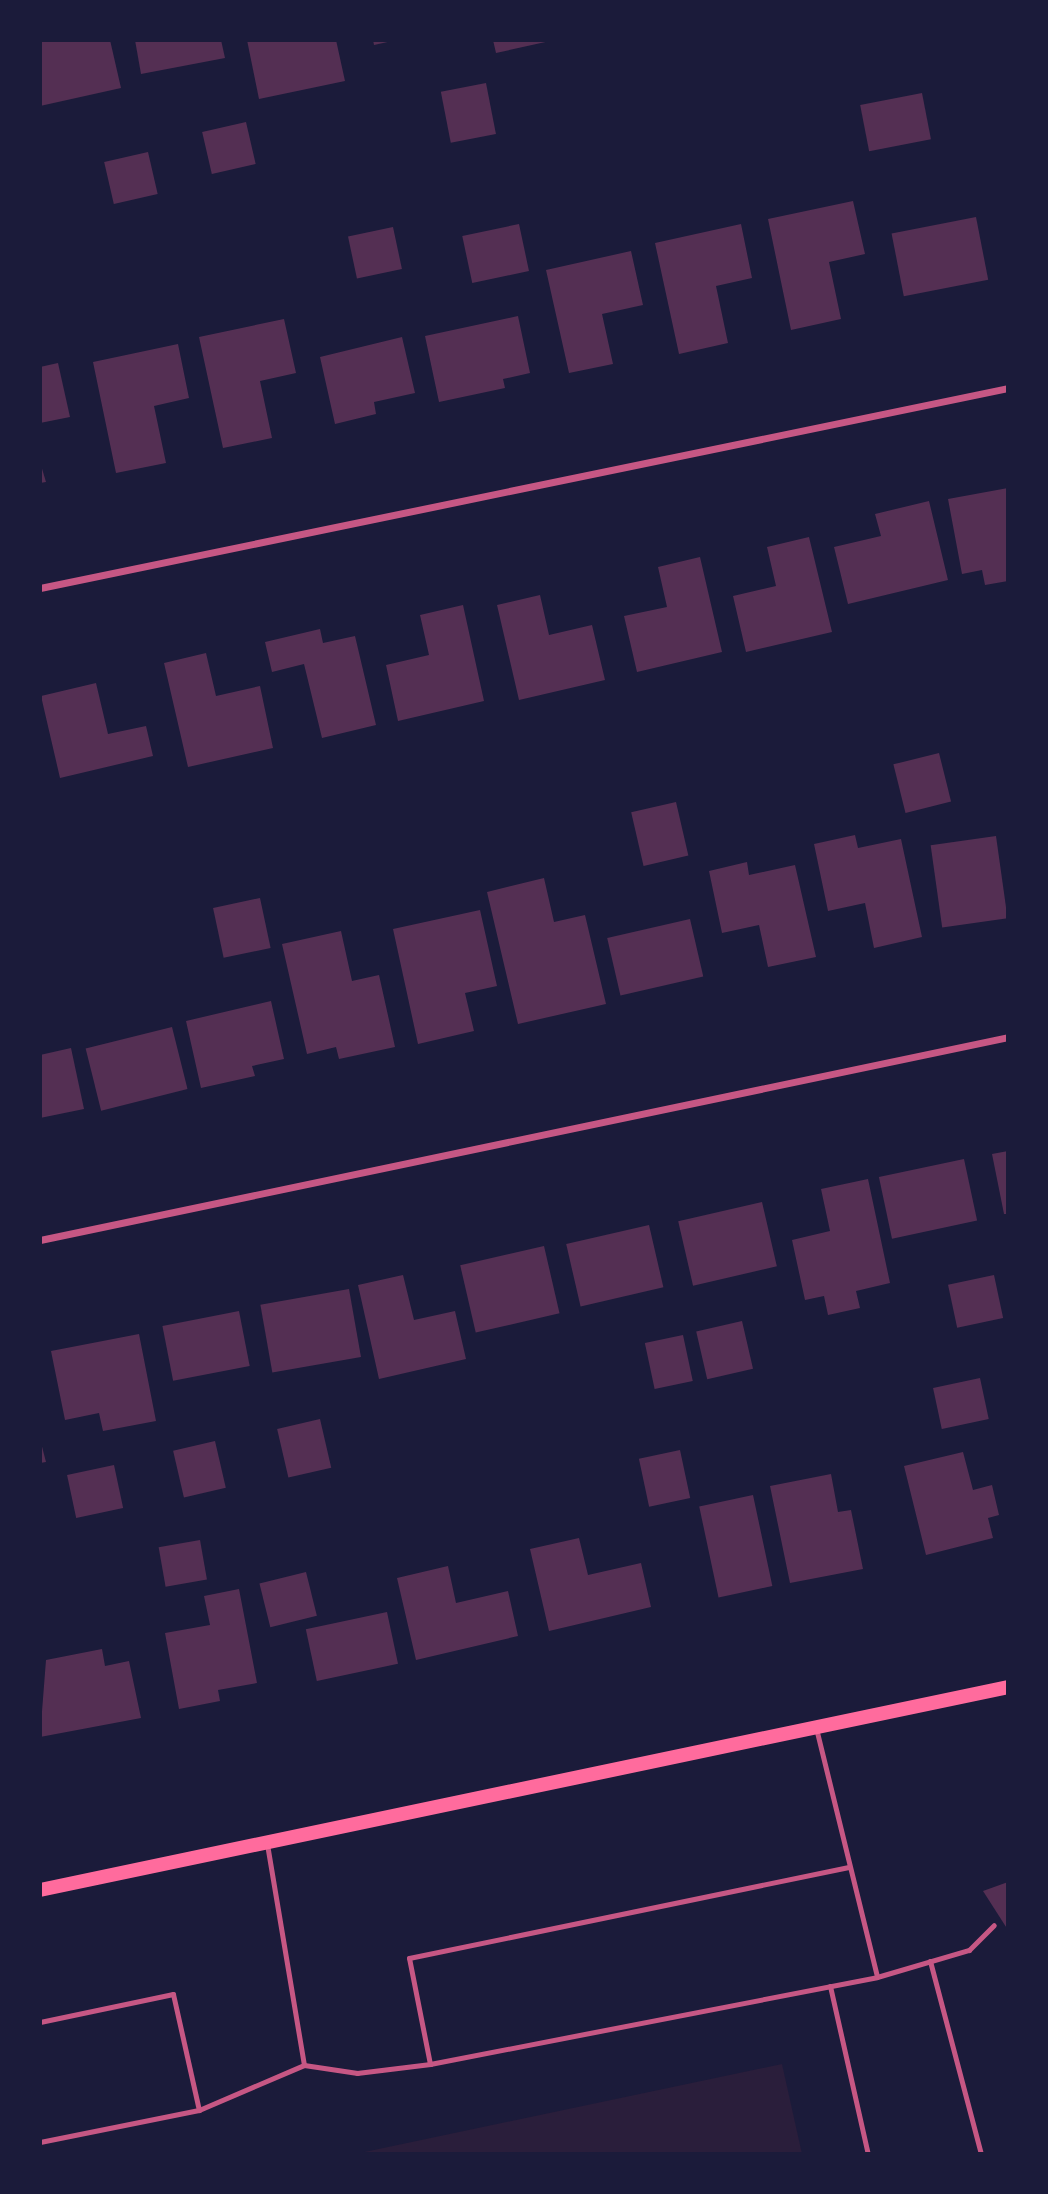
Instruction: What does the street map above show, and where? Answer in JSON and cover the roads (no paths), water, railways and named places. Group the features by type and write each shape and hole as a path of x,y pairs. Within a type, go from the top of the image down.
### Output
{"main road":[{"path":"40,1890 1008,1687"}],"street":[{"path":"40,588 1008,388"},
{"path":"40,1240 1008,1037"}],"lane":[{"path":"816,1728 877,1977"},
{"path":"267,1842 304,2066"},
{"path":"430,2064 409,1958 849,1867"},
{"path":"40,2143 199,2110 304,2066 357,2073 430,2064 877,1977 969,1950 994,1925"},
{"path":"930,1961 981,2154"},
{"path":"830,1986 868,2154"},
{"path":"40,2022 173,1994 199,2110"}]}
